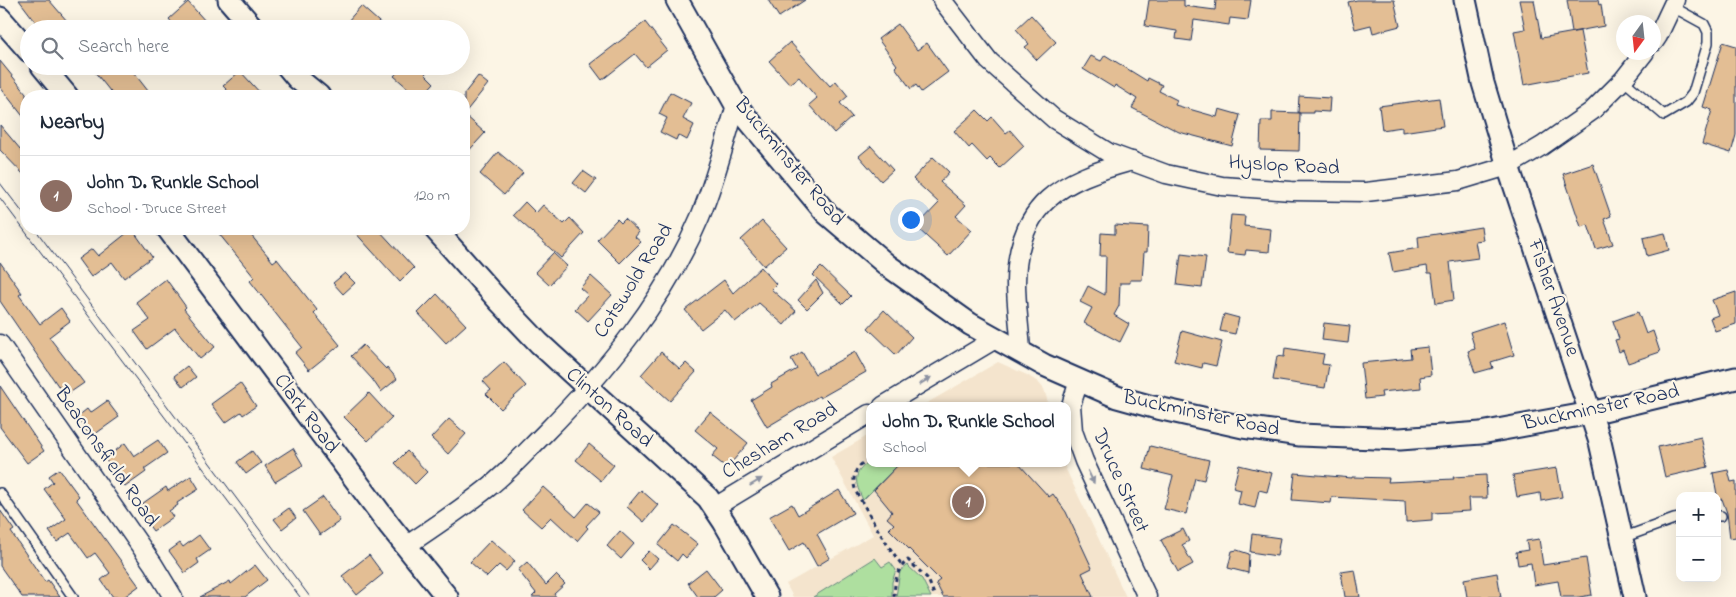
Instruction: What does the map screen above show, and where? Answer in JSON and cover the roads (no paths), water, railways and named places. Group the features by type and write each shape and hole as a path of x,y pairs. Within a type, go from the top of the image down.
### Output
{"street":[{"path":"229,0 246,20"},
{"name":"Buckminster Road","path":"677,0 736,105 826,213 887,265 970,324 1044,364 1117,397 1243,427 1300,435 1409,438 1481,433 1591,413 1736,378"},
{"name":"Hyslop Road","path":"942,0 988,61 1054,119 1109,153 1166,174 1222,186 1291,191 1366,192 1458,181 1508,166 1542,146 1592,111 1623,80 1639,60"},
{"name":"Fisher Avenue","path":"1465,0 1483,83 1508,166 1603,451 1635,597"},
{"path":"1661,30 1674,3"},
{"path":"0,18 20,41"},
{"path":"50,75 62,90"},
{"path":"294,75 312,90"},
{"name":"Cotswold Road","path":"406,546 491,486 587,389 639,324 670,275 700,218 715,178 736,105"},
{"path":"1021,352 1016,292 1016,266 1023,233 1032,217 1042,204 1073,182 1098,171 1132,161"},
{"name":"Clark Road","path":"173,235 406,546 447,597"},
{"name":"Clinton Road","path":"440,235 512,315 587,389 690,480 714,507 767,597"},
{"path":"890,402 997,338"},
{"name":"Beaconsfield Road","path":"0,344 153,564 173,597"},
{"name":"Druce Street","path":"1079,380 1071,405 1073,431 1084,461 1147,597"},
{"name":"Chesham Road","path":"714,507 866,416"}],"lane":[{"path":"1623,80 1664,114 1686,102 1693,93 1708,43 1708,32 1704,24 1674,3"},
{"path":"0,492 73,597"},
{"path":"1622,538 1676,519"}],"tram line":[{"path":"0,183 20,209"},
{"path":"0,198 20,225"},
{"path":"28,235 300,597"},
{"path":"39,235 310,597"}],"place":[{"name":"John D. Runkle School","path":"968,502"}]}
